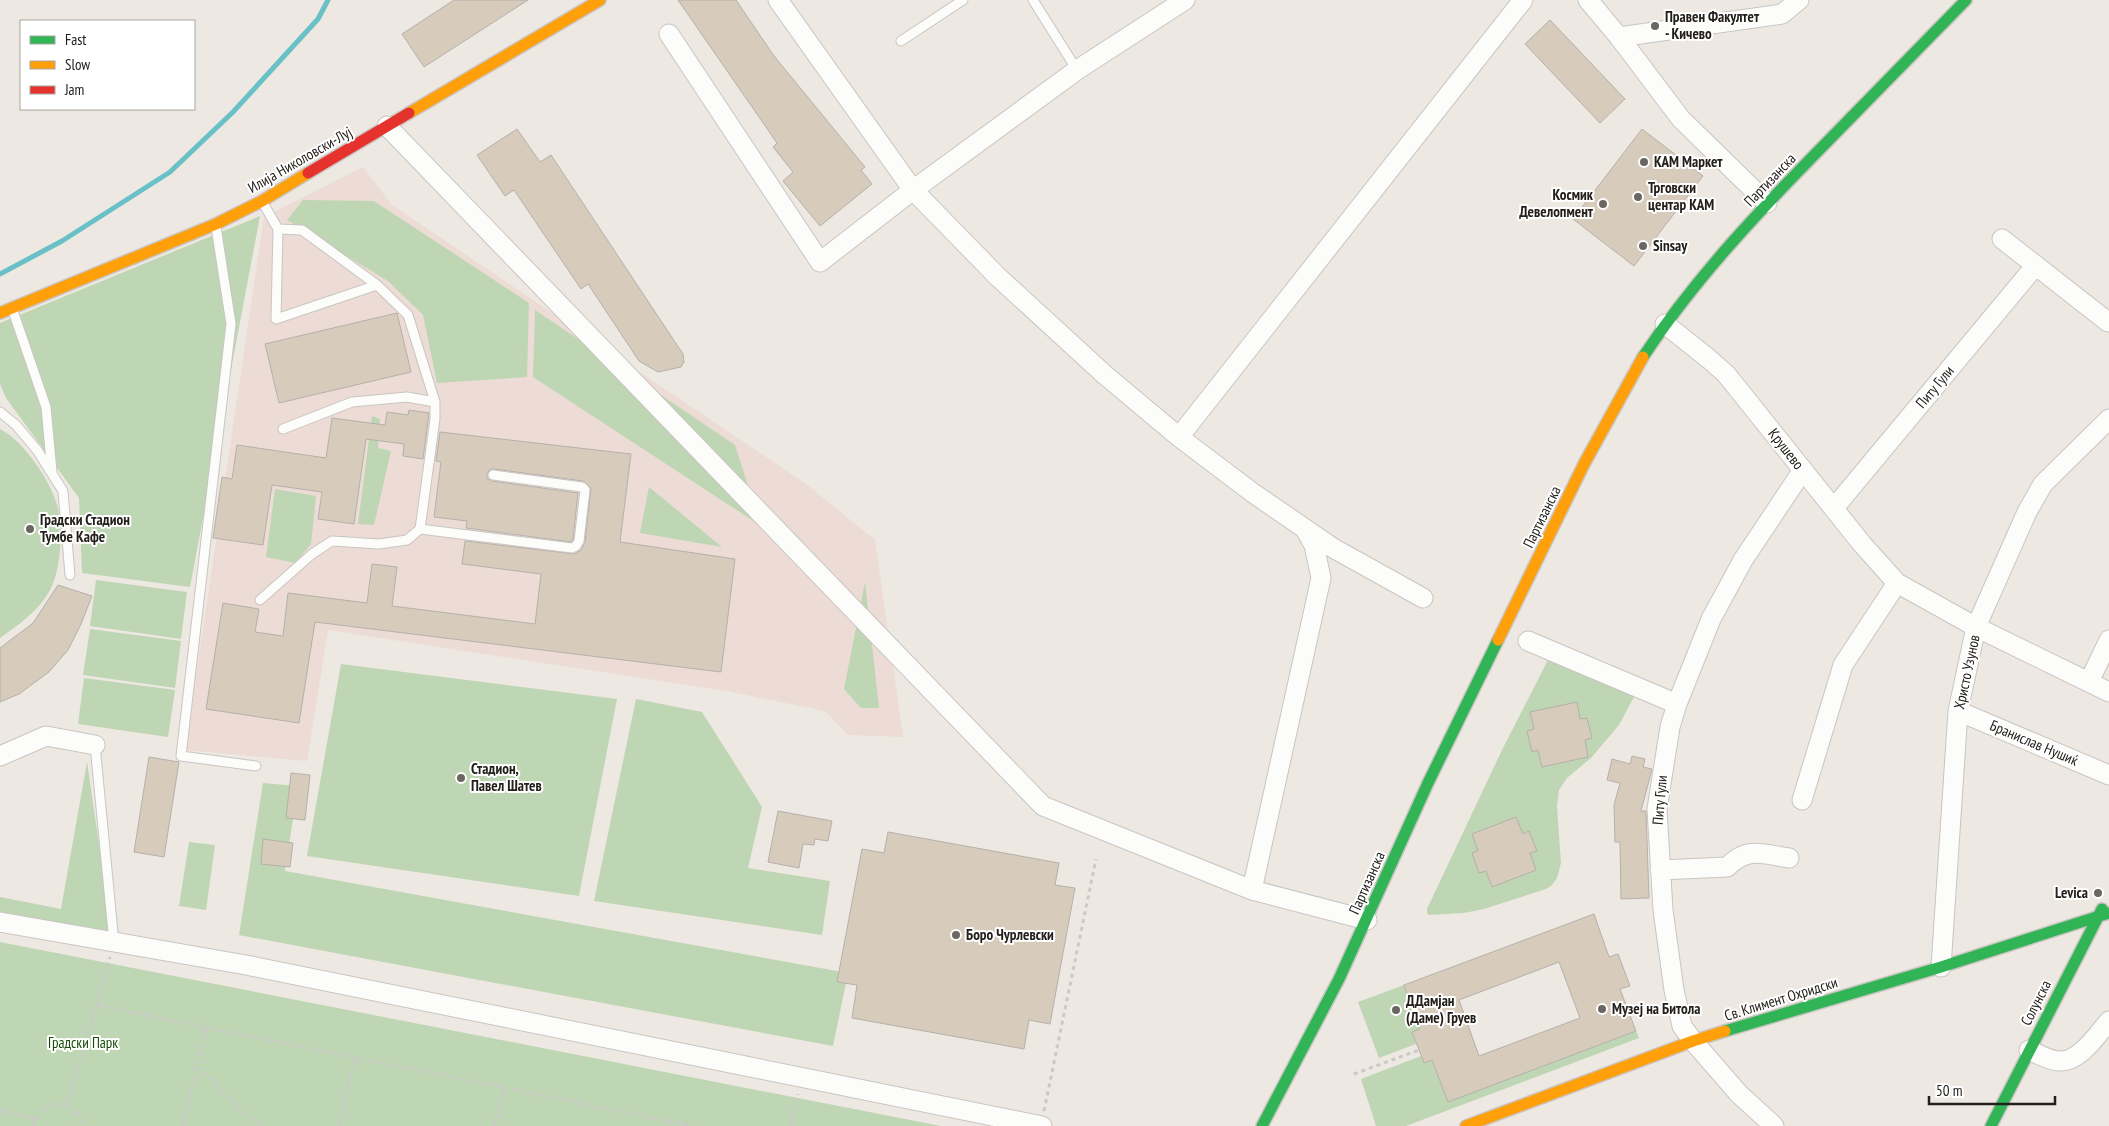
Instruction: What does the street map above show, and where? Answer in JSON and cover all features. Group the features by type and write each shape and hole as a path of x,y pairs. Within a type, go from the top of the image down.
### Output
{"street":[{"name":"Илија Николовски-Луј","path":"0,313 216,224 262,201 600,0"},
{"path":"778,0 913,190 1006,283 1105,375 1179,437 1253,493 1333,548 1423,598"},
{"path":"669,34 820,262 913,190 1077,70 1185,0"},
{"path":"1179,437 1523,0"},
{"path":"1588,0 1682,118 1767,203"},
{"path":"1619,37 1782,14 1799,0"},
{"name":"Партизанска","path":"1262,1126 1312,1034 1367,920 1428,783 1584,464 1625,387 1665,324 1702,276 1767,203 1966,0"},
{"path":"387,126 1044,806 1252,890 1367,920"},
{"path":"2002,239 2108,322"},
{"name":"Питу Гули","path":"1834,508 2036,265"},
{"name":"Крушево","path":"1665,324 1726,374 1862,544 1897,583 1976,627 2109,692"},
{"name":"Христо Узунов","path":"1941,967 1958,711 1976,627 2027,512 2043,484 2109,419"},
{"name":"Питу Гули","path":"1774,1126 1758,1120 1682,1026 1674,990 1663,910 1657,809 1670,727 1707,628 1725,590 1803,470"},
{"path":"1252,890 1321,578 1314,545 1304,528"},
{"path":"1802,800 1843,666 1897,583"},
{"path":"2089,682 2109,640"},
{"path":"1528,641 1677,704"},
{"name":"Бранислав Нушиќ","path":"1958,711 2109,775"},
{"path":"0,756 46,736 95,745"},
{"path":"1660,870 1727,867 1734,859 1750,852 1789,858"},
{"name":"Солунска","path":"1991,1126 2040,1055 2104,915 2109,895"},
{"name":"Св. Климент Охридски","path":"1466,1126 1503,1120 1693,1041 1941,967 2104,915"},
{"path":"0,922 246,965 1041,1126"},
{"path":"2040,1055 2059,1061 2073,1058 2109,1021"}],"lane":[{"path":"901,41 963,0"},
{"path":"1033,0 1077,70"},
{"path":"262,201 278,229 276,319 377,285"},
{"path":"216,224 231,324 181,756 256,766"},
{"path":"260,600 312,554 332,541 380,544 407,540 420,529 435,419 435,402 408,315 377,285 302,230 278,229"},
{"path":"12,308 46,407 52,475"},
{"path":"283,429 352,402 407,397 435,402"},
{"path":"0,412 16,425 37,450 63,491 70,575"},
{"path":"420,529 572,548 576,546 579,542 585,490 582,487 493,476"},
{"path":"95,745 114,943"}],"path":[{"path":"1041,1126 1096,859"},
{"path":"67,1105 114,943"},
{"path":"96,1005 693,1126"},
{"path":"183,1126 206,1027"},
{"path":"1354,1074 1419,1050"},
{"path":"339,1126 355,1058"},
{"path":"197,1066 259,1126"},
{"path":"790,1126 803,1077"},
{"path":"495,1126 504,1088"},
{"path":"34,1126 35,1120 44,1108 59,1104 67,1105 78,1115 82,1126"},
{"path":"0,1111 35,1120"}],"shaded area":[{"path":"363,167 392,205 806,484 875,540 903,737 848,735 825,711 726,691 328,630 307,761 185,750 264,217"}],"green space":[{"path":"303,200 374,201 529,303 527,377 437,383 423,315 388,281 287,220"},
{"path":"260,216 190,587 82,573 79,498 6,398 0,384 0,323"},
{"path":"535,310 735,445 761,526 533,377"},
{"path":"372,416 380,419 378,448 391,451 374,525 358,524"},
{"name":"Градски Стадион Тумбе Кафе","path":"0,429 27,452 43,474 58,508 61,538 57,572 50,590 40,605 28,617 0,638"},
{"path":"649,487 722,547 640,533"},
{"path":"275,489 316,496 311,544 295,563 266,557"},
{"path":"96,580 187,592 181,639 90,626"},
{"path":"865,582 879,708 861,708 844,689"},
{"path":"90,629 181,641 175,688 83,675"},
{"path":"1548,660 1634,697 1619,725 1591,758 1567,778 1559,790 1557,806 1561,863 1557,878 1546,889 1484,909 1464,913 1429,915 1427,909 1502,750"},
{"name":"Стадион, Павел Шатев","path":"341,664 617,699 579,896 307,856"},
{"path":"84,678 175,690 168,737 78,724"},
{"path":"636,699 702,712 762,807 748,868 830,881 822,935 594,901"},
{"path":"87,762 112,934 0,914 0,897 61,909"},
{"path":"263,783 298,786 285,871 848,973 833,1046 239,935"},
{"path":"189,842 215,845 206,910 179,906"},
{"name":"Градски Парк","path":"0,942 941,1126 0,1126"},
{"path":"1404,985 1420,1029 1412,1032 1416,1044 1379,1058 1358,1002"},
{"path":"1636,1031 1639,1038 1406,1126 1376,1126 1361,1079 1421,1056 1424,1063 1432,1060 1448,1102"}],"building":[{"path":"454,0 528,0 424,67 402,34"},
{"path":"678,0 736,0 774,56 865,167 861,170 872,184 820,226 783,181 793,172 773,147 777,143"},
{"path":"1550,20 1625,99 1600,123 1525,44"},
{"path":"517,129 540,162 551,155 683,354 684,362 681,367 658,372 639,361 588,284 581,289 514,190 505,196 477,155"},
{"name":"Трговски центар КАМ","path":"1642,129 1703,176 1634,266 1573,219"},
{"path":"397,313 411,372 279,403 265,344"},
{"path":"409,410 429,413 423,459 403,456 404,444 366,439 354,524 318,519 322,492 272,485 263,545 213,538 222,477 232,479 237,445 326,458 332,418 385,425 387,412 408,415"},
{"path":"440,432 631,454 620,542 735,559 721,672 315,622 299,723 206,709 223,603 259,609 255,632 283,636 288,593 367,603 372,564 397,567 392,606 535,624 541,574 462,564 465,541 575,554 581,550 585,542 591,488 583,481 494,469 490,469 487,474 487,478 492,481 578,493 573,539 571,542 466,528 467,521 434,517 441,462 436,461"},
{"path":"58,585 92,596 81,624 68,650 49,672 19,694 0,702 0,648 33,623"},
{"path":"1577,702 1580,719 1587,718 1592,738 1585,740 1588,757 1542,767 1538,750 1532,752 1527,731 1534,729 1530,712"},
{"path":"1632,756 1645,759 1643,767 1652,769 1641,811 1646,811 1649,898 1621,899 1620,842 1615,842 1614,805 1620,783 1607,780 1612,759 1630,764"},
{"path":"149,757 179,762 164,857 134,852"},
{"path":"291,773 310,775 305,820 286,818"},
{"path":"778,811 832,821 828,841 815,839 814,845 803,844 799,868 768,862"},
{"path":"1516,817 1523,834 1529,831 1537,851 1530,853 1536,870 1492,887 1486,871 1479,873 1472,853 1478,851 1472,834"},
{"name":"Боро Чурлевски","path":"888,832 1059,863 1055,885 1075,888 1050,1024 1029,1020 1024,1049 852,1018 857,985 837,982 862,849 884,853"},
{"path":"263,839 293,843 290,867 261,864"},
{"name":"Музеј на Битола","path":"1594,914 1609,957 1618,954 1630,986 1620,989 1636,1031 1448,1102 1432,1060 1424,1063 1412,1032 1420,1029 1404,985","holes":["1559,962 1580,1018 1479,1056 1459,1000"]}],"waterway":[{"path":"0,274 62,241 170,172 233,112 318,19 328,0"}],"traffic: fast":[{"path":"1643,357 1685,299 1730,244 1966,0"},
{"path":"1262,1126 1339,979 1428,783 1498,640"},
{"path":"1991,1126 2102,909"},
{"path":"1725,1031 1941,967 2109,913"}],"traffic: slow":[{"path":"409,113 600,0"},
{"path":"0,313 216,224 262,201 308,173"},
{"path":"1498,640 1584,464 1643,357"},
{"path":"1466,1126 1693,1041 1725,1031"}],"traffic: jam":[{"path":"308,173 409,113"}],"place":[{"name":"Правен Факултет - Кичево","path":"1655,26"},
{"name":"КАМ Маркет","path":"1644,162"},
{"name":"Трговски центар КАМ","path":"1638,197"},
{"name":"Космик Девелопмент","path":"1603,204"},
{"name":"Sinsay","path":"1643,246"},
{"name":"Градски Стадион Тумбе Кафе","path":"30,529"},
{"name":"Стадион, Павел Шатев","path":"461,778"},
{"name":"Levica","path":"2098,893"},
{"name":"Боро Чурлевски","path":"956,935"},
{"name":"Музеј на Битола","path":"1602,1009"},
{"name":"ДДамјан (Даме) Груев","path":"1396,1010"}]}
